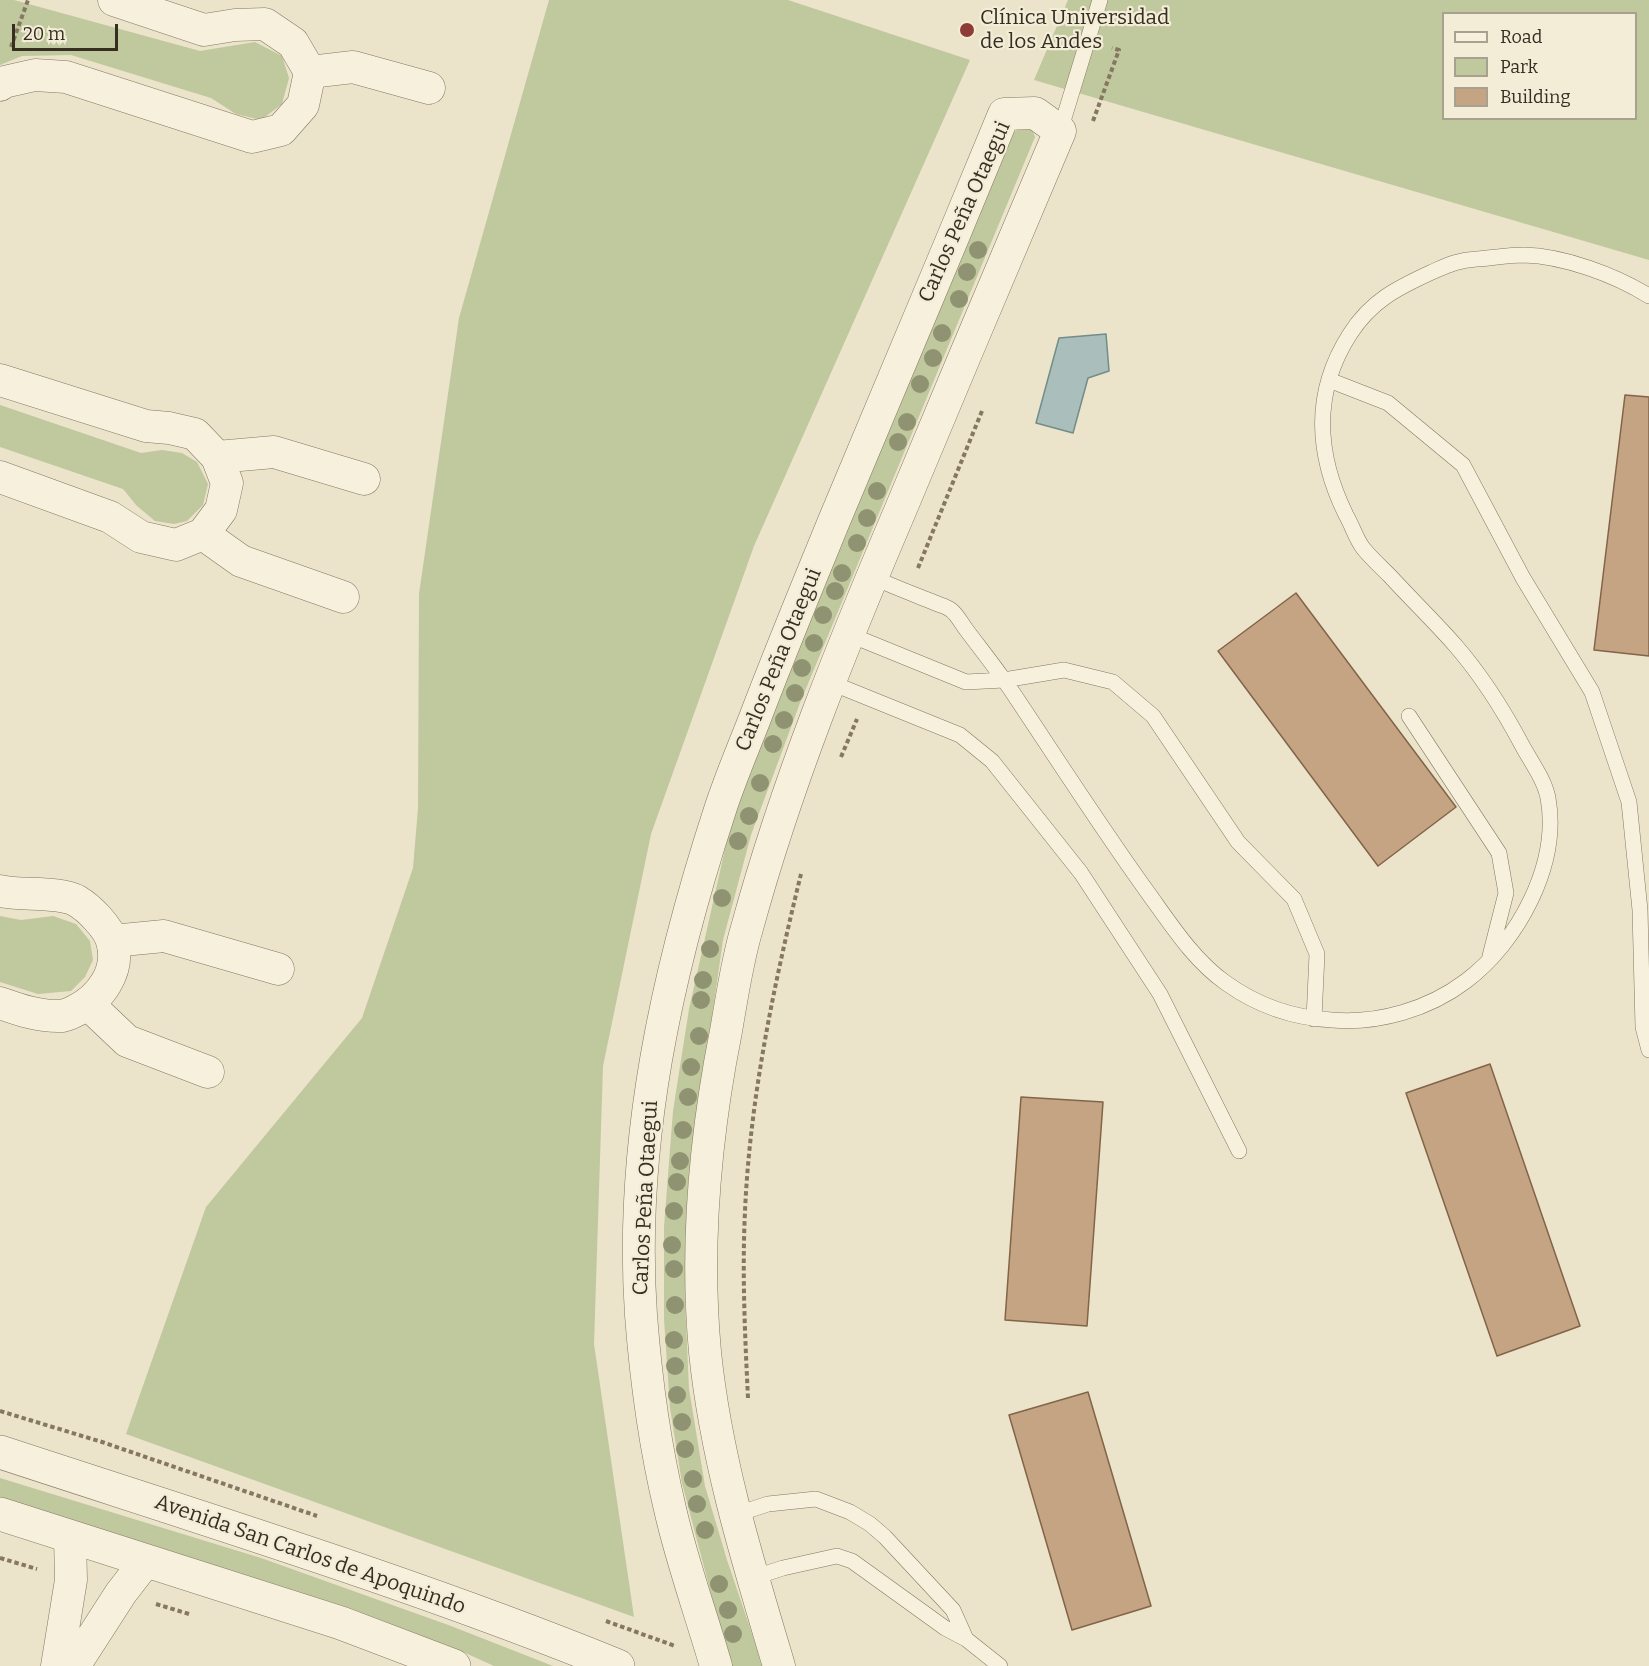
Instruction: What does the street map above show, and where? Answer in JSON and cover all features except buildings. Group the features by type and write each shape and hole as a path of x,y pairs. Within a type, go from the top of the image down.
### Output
{"street":[{"path":"7,82 35,75 66,77 252,136 281,130 303,105 310,72 293,43 265,24 235,25 204,30 114,0"},
{"path":"310,72 353,67 429,88"},
{"name":"Carlos Peña Otaegui","path":"716,1666 686,1572 670,1511 657,1449 641,1312 639,1238 643,1163 650,1089 664,1016 681,944 720,808 794,618 1004,114 1035,113 1074,131"},
{"path":"779,1666 734,1515 722,1460 705,1350 701,1218 706,1152 715,1086 745,932 778,821 829,682 872,577 1074,131"},
{"path":"0,380 146,426 195,434 217,457 227,483 221,510 203,534 176,545 141,537 110,517 0,477"},
{"path":"217,457 274,452 364,479"},
{"path":"203,534 241,561 344,597"},
{"path":"0,891 75,899 96,916 112,940 114,964 106,986 89,1005 64,1016 34,1014 0,1003"},
{"path":"112,940 164,936 278,969"},
{"path":"89,1005 127,1041 208,1072"},
{"name":"Avenida San Carlos de Apoquindo","path":"0,1452 337,1562 489,1616 618,1666"},
{"path":"0,1514 340,1623 454,1666"},
{"path":"57,1666 71,1580 70,1537"},
{"path":"74,1666 121,1593 145,1562"}],"lane":[{"path":"1074,131 1087,40 1100,0"},
{"path":"872,577 951,610 1005,680 1120,854 1177,933 1198,959 1223,981 1251,999 1282,1012 1314,1019 1356,1021 1377,1019 1408,1011 1437,999 1465,982 1489,962 1525,913 1538,885 1545,855 1550,825 1548,795 1514,730 1485,684 1454,644 1362,547 1336,494 1323,449 1324,403 1329,380 1339,354 1353,330 1371,309 1392,291 1459,260 1527,255 1586,266 1649,296"},
{"path":"1329,380 1388,403 1462,465 1523,578 1592,692 1629,802 1640,910 1643,1027 1649,1050"},
{"path":"848,634 966,681 1005,680 1064,670 1113,682 1153,716 1238,842 1294,899 1317,954 1314,1019"},
{"path":"829,682 960,735 992,761 1081,873 1160,994 1239,1151"},
{"path":"1409,716 1499,852 1506,893 1489,962"},
{"path":"734,1515 768,1504 816,1499 849,1512 885,1537 953,1610 966,1639"},
{"path":"752,1578 783,1568 837,1556 852,1561 945,1628 966,1639 1000,1666"}],"path":[{"path":"7,82 9,53 28,0"},
{"path":"1074,131 1119,50 1087,40"},
{"path":"908,592 982,410"},
{"path":"840,759 866,697"},
{"path":"748,1403 744,1297 745,1210 753,1126 768,1018 801,873"},
{"path":"0,1558 71,1580"},
{"path":"121,1593 199,1617"}],"green space":[{"path":"0,0 14,0 200,51 255,42 282,56 289,78 282,104 261,120 236,114 211,98 71,55 22,56 0,65"},
{"path":"549,0 788,0 970,60 754,546 651,834 603,1066 594,1344 634,1617 126,1434 206,1207 362,1018 413,868 418,808 419,594 459,318"},
{"path":"1068,0 1649,0 1649,260 1034,80"},
{"path":"1025,126 1032,129 1035,137 800,703 751,835 723,940 688,1183 685,1301 689,1389 705,1486 763,1666 730,1666 682,1483 670,1408 664,1319 664,1227 673,1111 689,1009 730,827 787,673 1014,132"},
{"path":"0,405 141,453 162,450 182,453 197,462 208,484 203,505 187,521 174,524 155,521 137,506 123,489 0,447"},
{"path":"0,916 21,920 53,916 76,924 90,941 93,960 85,977 71,991 38,994 0,982"},
{"path":"0,1478 261,1558 451,1626 553,1666 494,1666 350,1608 0,1497"}],"shaded area":[{"path":"1106,334 1109,371 1088,378 1073,433 1036,423 1059,338"}],"place":[{"name":"Clínica Universidad de los Andes","path":"967,30"}]}
